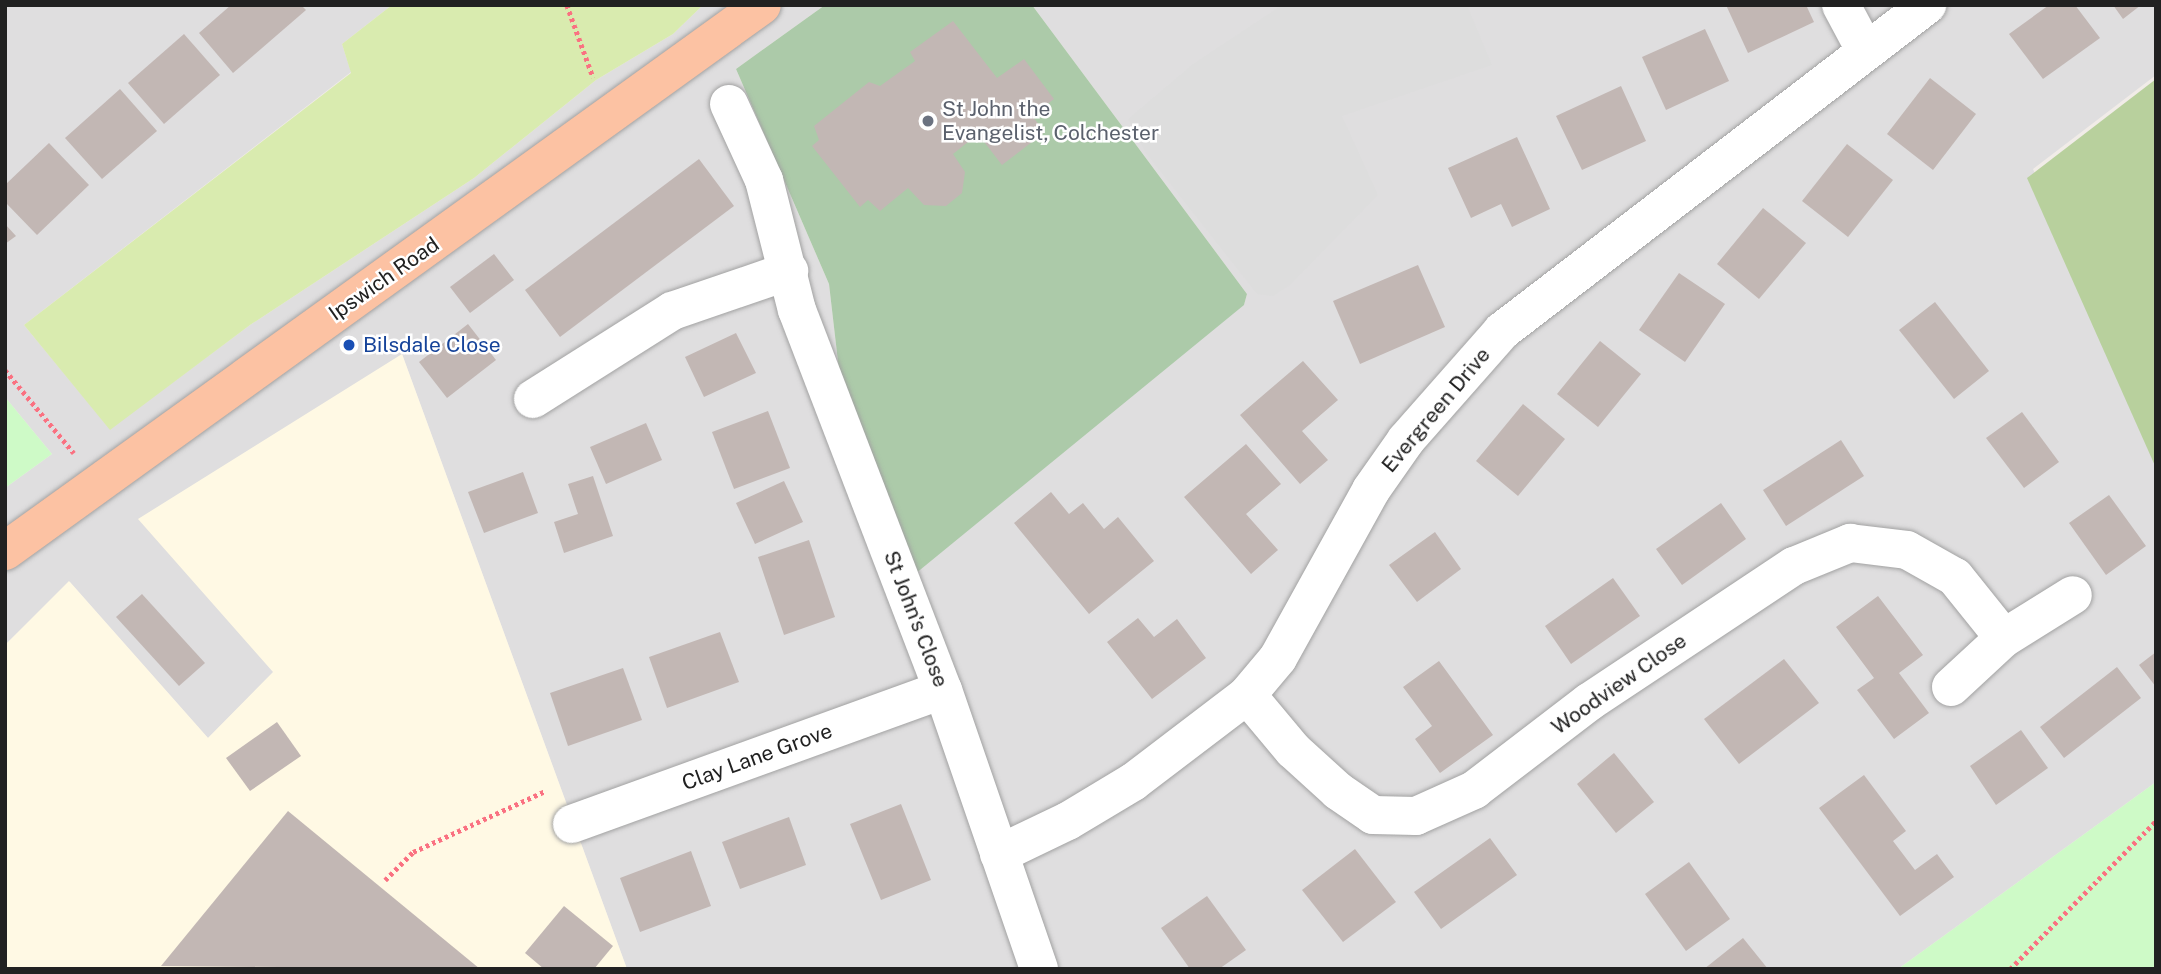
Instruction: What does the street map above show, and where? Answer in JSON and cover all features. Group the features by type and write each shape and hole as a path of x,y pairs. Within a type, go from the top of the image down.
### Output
{"main road":[{"name":"Ipswich Road","path":"5,551 94,483 762,5"}],"street":[{"path":"1842,5 1865,50"},
{"name":"Evergreen Drive","path":"999,854 1068,821 1133,782 1247,695 1278,658 1371,490 1406,440 1502,331 1927,5"},
{"name":"St John's Close","path":"729,104 764,180 797,310 943,690 1039,969"},
{"path":"533,399 671,311 789,271"},
{"name":"Woodview Close","path":"1247,695 1293,750 1338,790 1373,815 1416,816 1474,790 1589,702 1794,566 1850,543 1907,550 1955,577 2004,638"},
{"path":"1951,687 2004,638 2073,595"},
{"name":"Clay Lane Grove","path":"572,824 943,690"}],"path":[{"path":"5,370 94,483"},
{"path":"385,880 413,852 558,785"},
{"path":"2010,969 2156,821"}],"shaded area":[{"path":"5,5 392,5 342,44 351,72 24,325 110,429 250,325 474,178 596,80 673,34 703,5 825,5 736,69 829,284 840,379 1244,305 1247,294 1032,5 2156,5 2156,75 2033,169 2156,459 2156,782 1898,969 627,969 402,354 274,672 208,738 70,582 5,645 5,488 52,454 5,397"},
{"path":"1282,5 1467,5 1492,65 1342,116 1378,195 1290,285 1273,296 1257,294 1146,153 1128,119 1193,64"},
{"path":"402,354 627,969 5,969 5,645 69,581 208,738 273,672 138,519"}],"green space":[{"path":"392,5 703,5 673,34 596,80 474,178 250,325 110,430 24,325 351,73 342,44"},
{"path":"825,5 1032,5 1247,294 1244,305 915,574 840,379 829,284 736,69"},
{"path":"2156,79 2156,468 2027,178"},
{"path":"5,397 52,454 5,488"},
{"path":"2156,782 2156,969 1898,969"}],"building":[{"path":"231,5 301,5 306,10 233,73 199,33"},
{"path":"1726,5 1806,5 1814,22 1748,53"},
{"path":"2049,5 2075,5 2100,38 2043,79 2009,34"},
{"path":"2113,5 2141,5 2123,19"},
{"name":"St John the Evangelist, Colchester","path":"953,21 997,78 1024,59 1054,99 1032,116 1045,132 1002,165 978,134 953,154 965,172 962,193 946,206 924,205 908,188 880,211 868,200 860,207 812,146 819,140 814,126 869,82 880,86 915,61 910,52"},
{"path":"1705,29 1729,81 1666,110 1642,57"},
{"path":"184,34 220,75 164,124 128,83"},
{"path":"1930,78 1976,114 1933,170 1887,134"},
{"path":"1621,86 1646,141 1582,170 1556,116"},
{"path":"120,89 157,131 102,179 65,138"},
{"path":"1517,137 1550,209 1512,227 1501,204 1471,218 1448,168"},
{"path":"49,143 89,185 37,235 5,202 5,185"},
{"path":"1847,144 1893,180 1848,237 1802,201"},
{"path":"699,159 734,206 560,337 525,290"},
{"path":"1763,208 1806,243 1759,299 1717,264"},
{"path":"5,224 16,236 5,244"},
{"path":"494,254 514,280 470,313 450,287"},
{"path":"1418,265 1445,327 1360,364 1333,301"},
{"path":"1679,273 1725,304 1685,362 1639,330"},
{"path":"1935,302 1989,371 1954,399 1899,330"},
{"path":"468,324 496,360 447,398 419,362"},
{"path":"736,333 756,373 704,397 685,357"},
{"path":"1600,341 1641,374 1598,427 1557,394"},
{"path":"1303,361 1338,400 1302,431 1328,460 1300,484 1240,415"},
{"path":"1523,404 1565,439 1518,496 1476,461"},
{"path":"768,411 790,468 734,489 712,432"},
{"path":"2022,412 2059,462 2024,488 1986,438"},
{"path":"646,423 662,460 606,484 590,447"},
{"path":"1841,440 1864,476 1786,526 1763,490"},
{"path":"1246,444 1281,484 1246,514 1278,550 1251,574 1184,497"},
{"path":"523,472 538,513 484,533 468,492"},
{"path":"593,476 613,536 564,553 554,522 578,514 568,484"},
{"path":"784,481 803,522 755,544 736,503"},
{"path":"1051,492 1069,514 1083,503 1104,529 1118,517 1154,561 1089,614 1014,523"},
{"path":"2109,495 2146,546 2106,575 2069,523"},
{"path":"1721,503 1746,539 1682,585 1656,549"},
{"path":"1435,532 1461,569 1417,602 1389,565"},
{"path":"809,540 835,617 784,635 758,557"},
{"path":"1613,578 1640,616 1571,664 1545,626"},
{"path":"142,594 205,663 179,686 116,617"},
{"path":"1878,596 1923,655 1899,673 1929,713 1894,739 1857,690 1874,678 1836,627"},
{"path":"1138,618 1154,637 1177,619 1206,658 1152,699 1107,642"},
{"path":"720,632 739,682 667,708 649,657"},
{"path":"2156,652 2156,687 2139,665"},
{"path":"1784,659 1819,703 1739,764 1704,719"},
{"path":"1439,661 1493,735 1440,773 1415,739 1432,726 1403,687"},
{"path":"2117,667 2141,698 2064,758 2040,727"},
{"path":"623,668 642,720 568,746 550,693"},
{"path":"277,722 301,756 250,791 226,758"},
{"path":"2021,730 2048,768 1996,805 1970,766"},
{"path":"1614,753 1654,802 1616,833 1577,784"},
{"path":"1864,775 1906,831 1893,841 1915,870 1937,854 1954,877 1900,916 1819,808"},
{"path":"901,804 931,880 881,900 850,824"},
{"path":"288,811 480,969 161,966"},
{"path":"789,817 806,865 740,889 722,842"},
{"path":"1490,838 1517,875 1441,929 1414,892"},
{"path":"1355,849 1396,902 1343,942 1302,890"},
{"path":"691,851 711,906 640,932 620,878"},
{"path":"1689,862 1730,919 1686,951 1645,894"},
{"path":"1207,896 1246,950 1219,969 1190,969 1161,928"},
{"path":"564,906 613,946 594,969 544,969 525,953"},
{"path":"1743,938 1768,969 1704,969"}],"place":[{"name":"St John the Evangelist, Colchester","path":"928,121"},
{"name":"Bilsdale Close","path":"349,345"}]}
